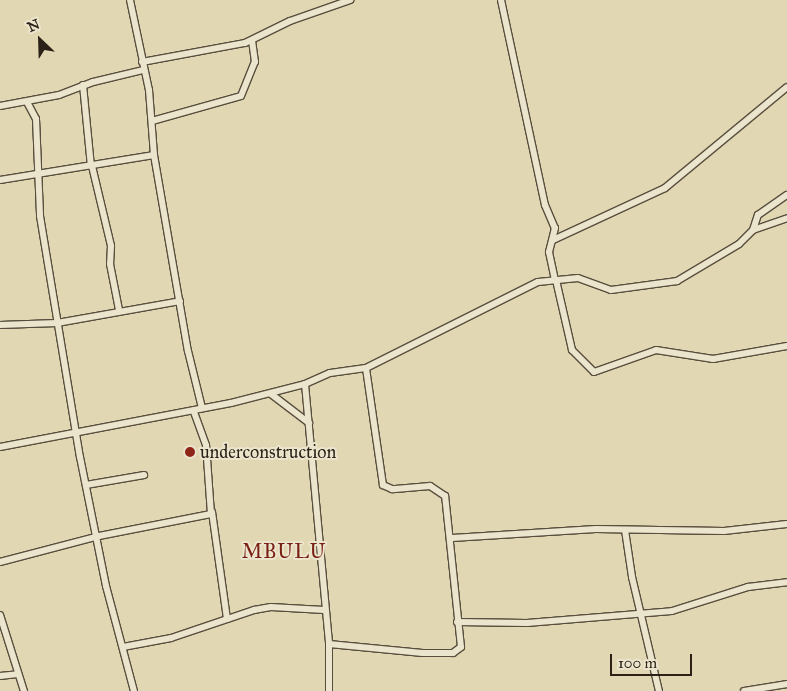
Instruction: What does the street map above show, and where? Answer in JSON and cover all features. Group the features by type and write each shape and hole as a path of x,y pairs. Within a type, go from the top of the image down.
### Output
{"street":[{"path":"130,0 152,121 154,155 180,301 202,408"},
{"path":"142,62 252,41 290,21 350,0"},
{"path":"501,0 545,205 555,228 549,252 572,350 594,372 656,350 713,359 787,346"},
{"path":"152,121 241,96 255,62 252,41"},
{"path":"0,106 70,93 83,85 143,70"},
{"path":"83,85 91,166 110,246 110,264 119,310"},
{"path":"553,240 665,188 787,87"},
{"path":"27,102 36,119 40,216 86,485 98,536 106,586 134,691"},
{"path":"0,180 154,155"},
{"path":"753,230 758,215 787,194"},
{"path":"0,446 77,435 271,394 304,384 330,373 366,368 526,286 578,278 611,290 655,287 690,276 739,244 753,230 787,218"},
{"path":"0,325 57,323 119,310 180,301"},
{"path":"329,644 453,653 461,647 457,622 452,538 448,506 441,490 427,485 392,489 383,485 366,368"},
{"path":"304,384 309,423 324,610 329,644 329,691"},
{"path":"271,394 309,423"},
{"path":"193,410 206,445 212,512 227,619"},
{"path":"86,485 144,475"},
{"path":"0,562 98,536 212,512"},
{"path":"452,538 625,530 724,531 787,524"},
{"path":"625,530 640,614 659,691"},
{"path":"457,622 527,623 640,614 686,608 748,587 787,582"},
{"path":"123,647 138,647 271,607 324,610"},
{"path":"0,615 24,691"},
{"path":"0,676 18,674"},
{"path":"777,686 787,680"},
{"path":"744,691 787,684"}],"place":[{"name":"underconstruction","path":"190,452"}],"district":[{"name":"MBULU","path":"284,551"}]}
